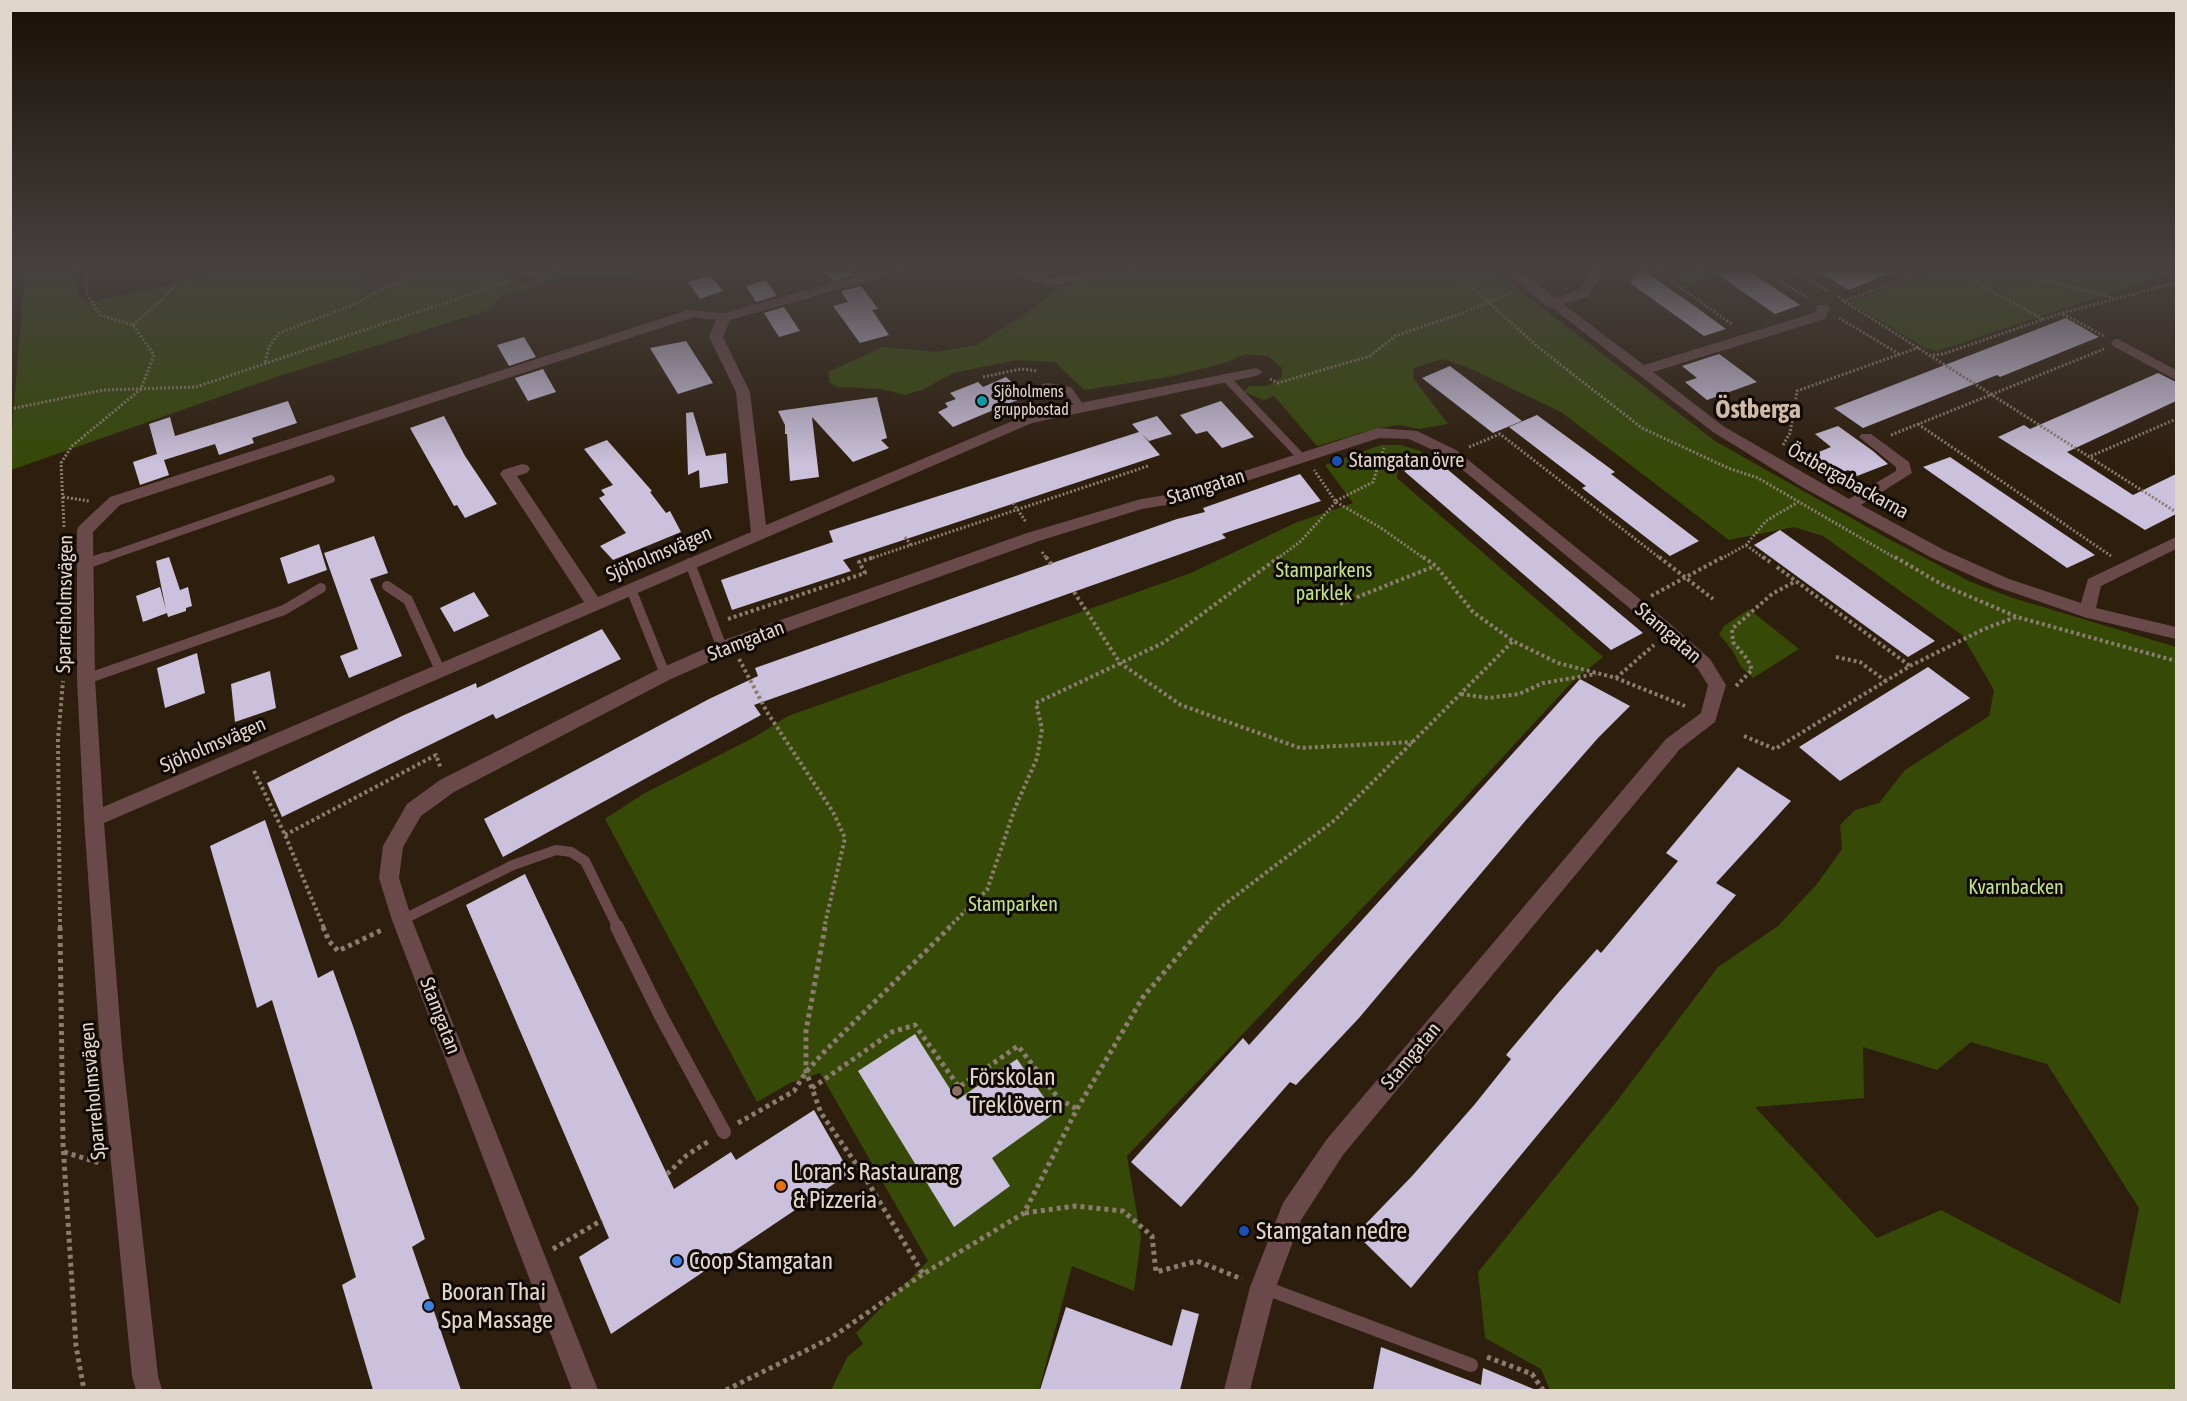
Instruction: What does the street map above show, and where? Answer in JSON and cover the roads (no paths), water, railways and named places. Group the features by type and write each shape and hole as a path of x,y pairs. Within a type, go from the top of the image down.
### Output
{"street":[{"name":"Sparreholmsvägen","path":"149,1390 145,1376 112,1060 86,679 84,530 115,501 627,334"},
{"path":"717,334 716,337 743,392 759,534"},
{"name":"Östbergabackarna","path":"1593,334 1718,429 1806,483 1954,561 2003,583 2086,612 2176,633"},
{"path":"1641,371 1760,334"},
{"path":"2118,343 2176,376"},
{"name":"Sjöholmsvägen","path":"94,819 1027,420 1080,407 1256,372"},
{"name":"Stamgatan","path":"585,1390 402,920 389,878 393,846 414,810 447,786 665,674 728,646 1033,537 1141,504 1174,499 1378,433 1412,434 1451,453 1704,664 1717,685 1709,716 1673,744 1335,1147 1292,1212 1263,1287 1237,1390"},
{"path":"1850,506 1904,473 1904,465 1870,440"},
{"path":"522,469 508,474 594,604"},
{"path":"2086,612 2094,583 2176,542"}],"lane":[{"path":"1226,378 1301,457"},
{"path":"1033,391 1047,387 1069,391 1080,407"},
{"path":"86,564 331,479"},
{"path":"690,563 728,646"},
{"path":"387,586 408,600 440,670"},
{"path":"86,679 284,610 321,588"},
{"path":"631,589 665,674"},
{"path":"402,920 513,865 556,850 571,852 585,861 661,1016 724,1132"},
{"path":"1263,1287 1471,1365"}],"place":[{"name":"Sjöholmens gruppbostad","path":"982,401"},
{"name":"Stamgatan övre","path":"1337,461"},
{"name":"Förskolan Treklövern","path":"957,1091"},
{"name":"Loran's Rastaurang & Pizzeria","path":"781,1186"},
{"name":"Stamgatan nedre","path":"1244,1231"},
{"name":"Coop Stamgatan","path":"677,1261"},
{"name":"Booran Thai Spa Massage","path":"429,1306"}],"district":[{"name":"Östberga","path":"1758,410"}],"park label":[{"name":"Stamparkens parklek","path":"1324,582"},
{"name":"Kvarnbacken","path":"2016,888"},
{"name":"Stamparken","path":"1013,905"}]}
